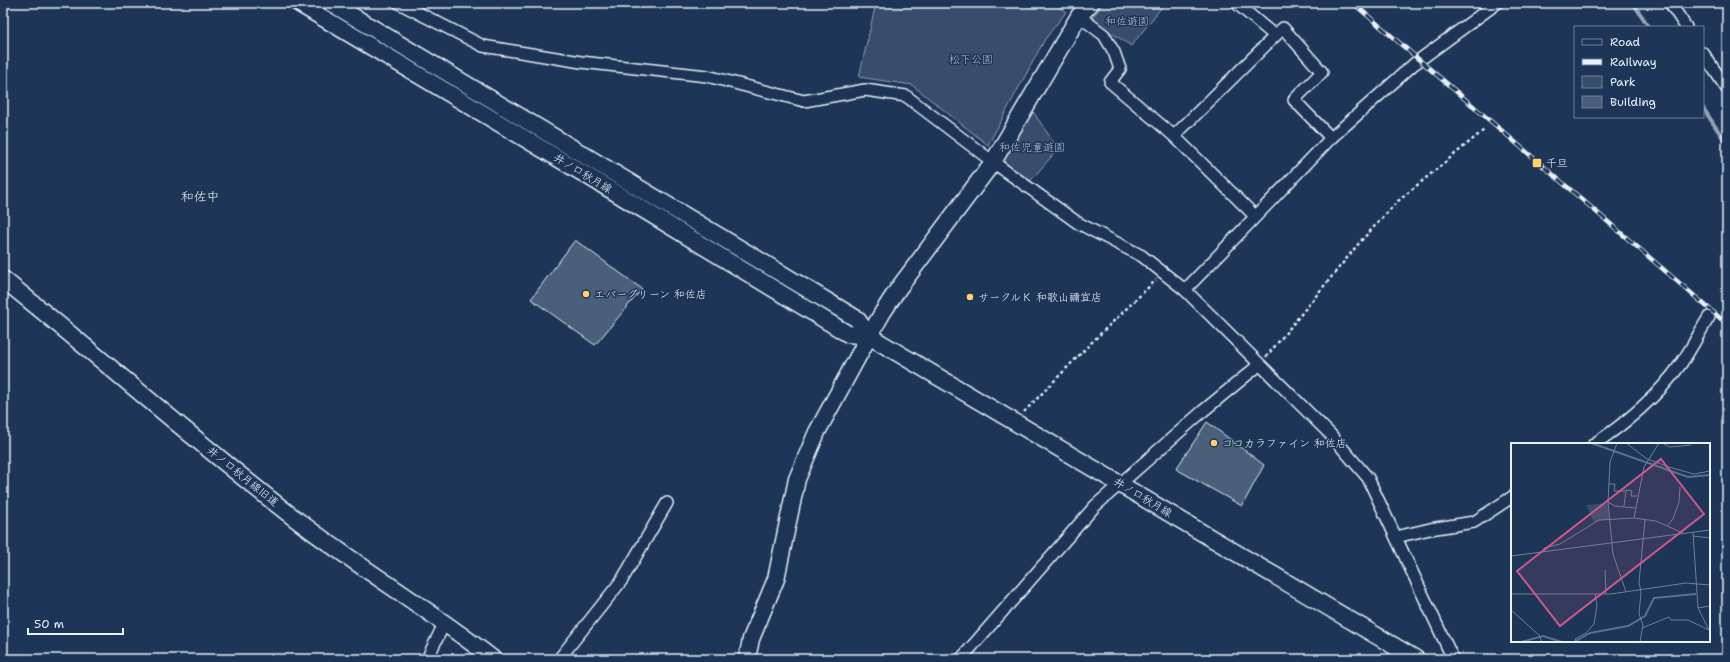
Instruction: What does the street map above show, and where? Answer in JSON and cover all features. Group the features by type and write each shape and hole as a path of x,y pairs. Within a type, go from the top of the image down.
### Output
{"main road":[{"name":"井ノ口秋月線","path":"331,3 857,319 869,336 1416,659"},
{"path":"747,659 751,639 776,579 797,479 817,432 869,336 898,289 993,162 1079,16 1091,3"},
{"name":"井ノ口秋月線","path":"306,5 848,334 869,336"},
{"name":"井ノ口秋月線旧道","path":"3,279 280,507 330,545 445,622 493,659"}],"street":[{"path":"399,3 483,46 581,62 707,76 804,101 865,90 906,96 993,162 1078,223 1142,256 1164,273 1185,290 1331,435 1368,478 1453,659"},
{"path":"1236,3 1275,36"},
{"path":"1185,290 1331,138 1414,64 1497,3"},
{"path":"1670,3 1685,26"},
{"path":"1079,16 1104,35 1114,52 1120,69 1110,82 1174,136 1255,216"},
{"path":"1174,136 1283,28 1322,72 1294,100 1331,138"},
{"path":"1704,54 1727,89"},
{"path":"1596,443 1616,430 1664,384 1680,365 1709,317"},
{"path":"961,659 1095,506 1203,411 1260,365"},
{"path":"1396,537 1430,529 1474,522 1511,498"},
{"path":"559,659 622,580 667,503"},
{"path":"427,659 445,622"}],"path":[{"path":"1260,365 1360,242 1398,201 1484,130"},
{"path":"1015,421 1091,343 1164,273"}],"green space":[{"name":"松下公園","path":"876,3 1053,3 1066,12 1045,39 988,145 912,85 859,77"},
{"name":"和佐遊園","path":"1104,3 1165,3 1131,46 1091,19"},
{"name":"和佐児童遊園","path":"1032,110 1058,149 1026,186 1001,160"}],"building":[{"name":"エバーグリーン 和佐店","path":"575,240 642,289 595,345 531,299"},
{"name":"ココカラファイン 和佐店","path":"1207,422 1264,465 1242,506 1176,469"}],"waterway":[{"path":"1633,3 1648,26"},
{"path":"1704,110 1727,144"}],"railway":[{"path":"1353,3 1727,324"}],"place":[{"name":"千旦","path":"1537,163"},
{"name":"エバーグリーン 和佐店","path":"586,294"},
{"name":"サークルＫ 和歌山禰宜店","path":"970,297"},
{"name":"ココカラファイン 和佐店","path":"1214,443"}],"district":[{"name":"和佐中","path":"200,196"}]}
